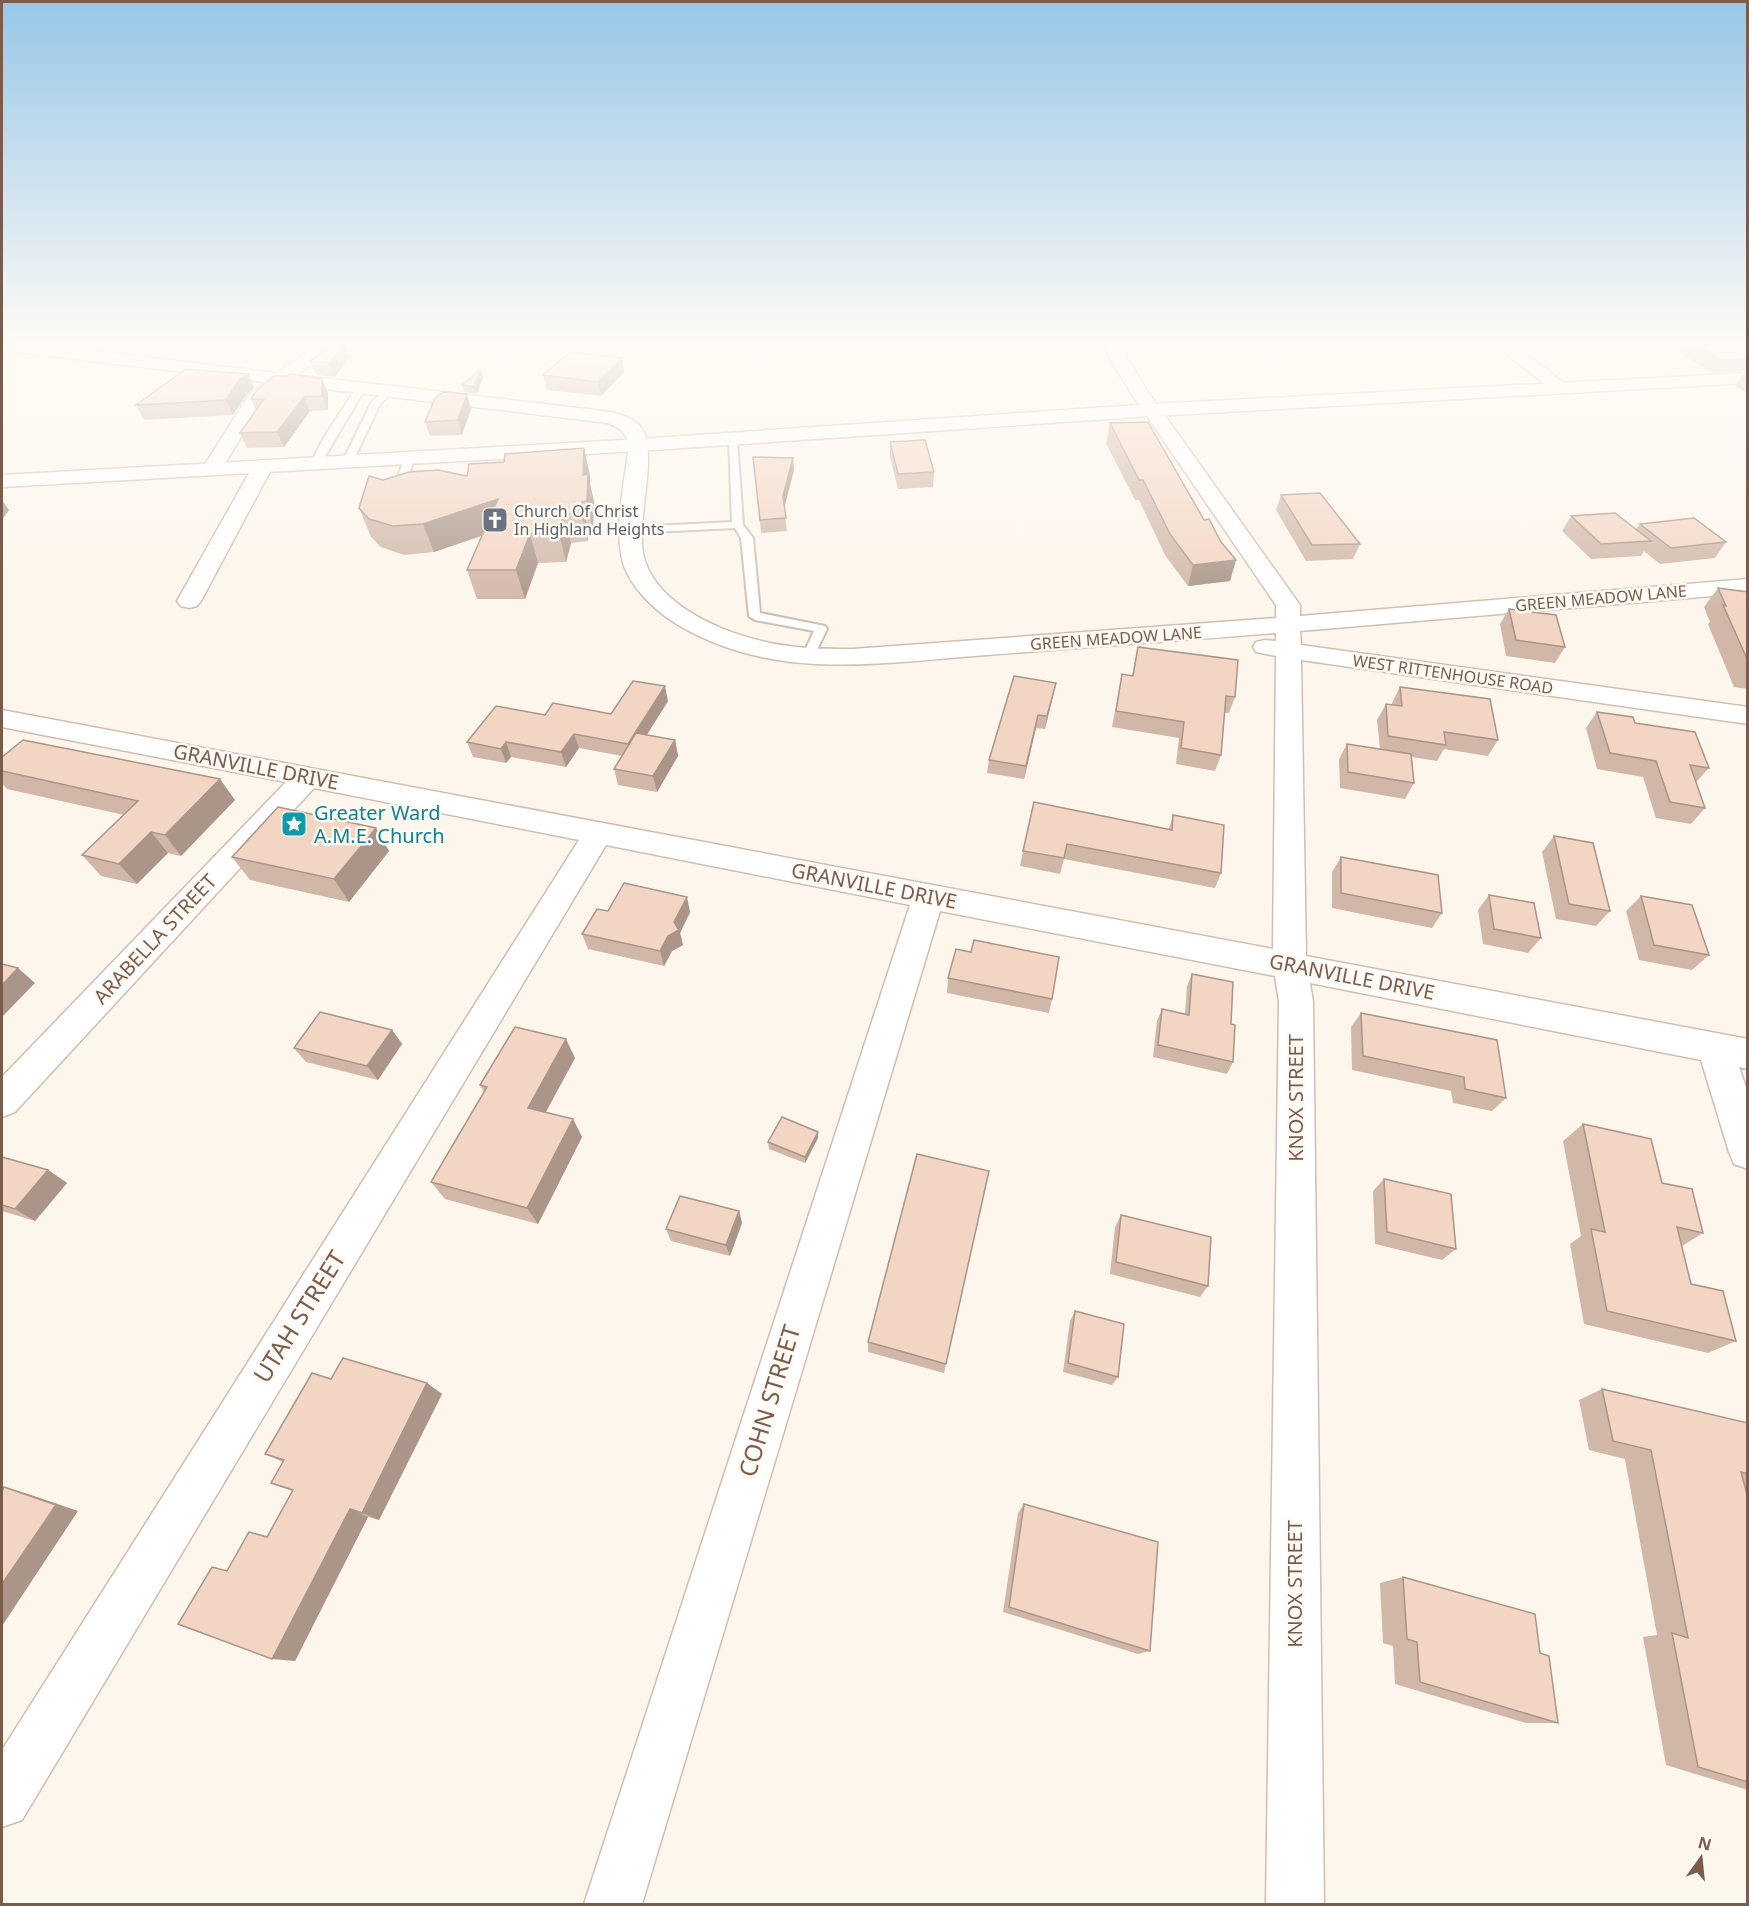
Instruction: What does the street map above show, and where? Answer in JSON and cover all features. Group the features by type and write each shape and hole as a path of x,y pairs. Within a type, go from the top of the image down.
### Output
{"street":[{"path":"212,470 234,434"},
{"path":"637,434 639,445"},
{"path":"3,483 409,458 502,460 639,445 805,434"},
{"name":"KNOX STREET","path":"1170,434 1288,605 1290,965 1296,1002 1295,1905"},
{"name":"GREEN MEADOW LANE","path":"639,445 632,530 633,557 646,585 659,601 682,617 730,638 788,653 853,657 1157,634"},
{"path":"189,601 263,466"},
{"name":"GREEN MEADOW LANE","path":"1288,637 1748,586"},
{"name":"WEST RITTENHOUSE ROAD","path":"1157,634 1288,637 1748,717"},
{"path":"2,743 14,721"},
{"name":"GRANVILLE DRIVE","path":"14,721 1731,1051"},
{"name":"ARABELLA STREET","path":"2,1101 308,777"},
{"name":"UTAH STREET","path":"2,1800 598,834"},
{"name":"COHN STREET","path":"613,1905 928,897"},
{"path":"1731,1051 1748,1152"}],"lane":[{"path":"316,463 331,434"},
{"path":"348,461 361,434"},
{"path":"732,439 738,525 747,538 755,616 821,629 809,655"},
{"path":"409,458 402,480 408,483 432,482"},
{"path":"632,530 738,525"}],"building":[{"path":"1116,434 1155,434 1204,520 1209,519 1221,542 1236,560 1193,565 1170,534 1143,480 1139,480"},
{"path":"925,440 934,472 898,474 890,442"},
{"path":"584,448 583,475 588,474 587,501 582,502 581,513 563,514 559,533 530,534 516,570 467,570 498,499 423,524 393,526 369,519 359,508 369,476 383,480 409,472 438,470 467,476 469,464 504,462 505,454"},
{"path":"753,457 793,458 783,496 786,518 760,520"},
{"path":"1320,493 1360,544 1312,545 1281,495"},
{"path":"1615,513 1651,541 1601,544 1571,516"},
{"path":"1694,518 1726,542 1671,548 1640,524"},
{"path":"1718,588 1748,592 1748,661 1723,605 1726,606"},
{"path":"1509,609 1556,615 1565,647 1516,640"},
{"path":"1138,647 1238,660 1235,697 1226,696 1221,755 1181,748 1184,722 1116,711 1122,674 1133,676"},
{"path":"1014,676 1056,683 1047,716 1038,715 1026,766 989,760"},
{"path":"633,681 665,686 628,744 574,734 561,752 506,742 501,749 467,742 496,706 545,715 553,703 611,714"},
{"path":"1400,687 1490,699 1498,740 1444,732 1446,745 1388,736 1386,704 1402,706"},
{"path":"1597,712 1633,717 1635,723 1695,732 1709,768 1690,765 1705,808 1670,802 1656,761 1610,753"},
{"path":"636,733 675,740 653,776 614,769"},
{"path":"23,740 220,779 165,835 151,832 119,864 82,855 138,801 2,771 2,757"},
{"path":"1347,744 1411,754 1414,783 1348,772"},
{"path":"1034,802 1172,830 1173,815 1224,825 1221,873 1067,844 1064,858 1023,851"},
{"path":"278,807 376,828 334,879 232,857"},
{"path":"1554,836 1593,843 1610,911 1569,904"},
{"path":"1341,857 1438,875 1442,913 1341,893"},
{"path":"624,883 687,897 674,922 679,930 668,936 660,951 582,934 597,909 608,911"},
{"path":"1489,895 1534,903 1541,938 1494,929"},
{"path":"1641,896 1692,905 1709,955 1654,945"},
{"path":"974,940 1059,957 1052,999 948,978 956,949 971,952"},
{"path":"2,964 18,968 2,985"},
{"path":"1192,974 1233,982 1231,1024 1235,1025 1233,1062 1158,1045 1162,1009 1189,1015"},
{"path":"320,1012 392,1030 367,1066 294,1048"},
{"path":"1361,1013 1497,1040 1506,1098 1465,1089 1464,1077 1363,1056"},
{"path":"515,1027 566,1039 528,1108 573,1119 527,1208 431,1182 487,1087 480,1085"},
{"path":"782,1117 818,1132 805,1157 768,1142"},
{"path":"1583,1124 1651,1139 1662,1183 1692,1189 1703,1233 1677,1227 1691,1284 1723,1291 1736,1341 1607,1311 1591,1229 1605,1232"},
{"path":"917,1154 989,1171 946,1364 868,1342"},
{"path":"2,1157 48,1170 15,1209 2,1205"},
{"path":"1384,1179 1451,1194 1456,1249 1387,1232"},
{"path":"680,1196 739,1211 726,1245 666,1229"},
{"path":"1121,1215 1211,1237 1208,1286 1116,1262"},
{"path":"1075,1311 1124,1324 1118,1377 1068,1363"},
{"path":"343,1358 427,1383 362,1513 350,1509 272,1659 178,1624 212,1567 227,1571 249,1532 267,1537 293,1490 271,1483 284,1460 265,1454 312,1373 331,1379"},
{"path":"1602,1389 1748,1423 1748,1474 1741,1472 1748,1498 1748,1782 1698,1767 1672,1633 1688,1638 1651,1450 1613,1441"},
{"path":"4,1487 56,1505 2,1584 2,1491"},
{"path":"1024,1504 1158,1542 1150,1651 1009,1607"},
{"path":"1403,1577 1535,1614 1540,1653 1549,1656 1558,1723 1420,1682 1417,1642 1407,1639"}],"place":[{"name":"Church Of Christ In Highland Heights","path":"495,520"},
{"name":"Greater Ward A.M.E. Church","path":"294,824"}]}
